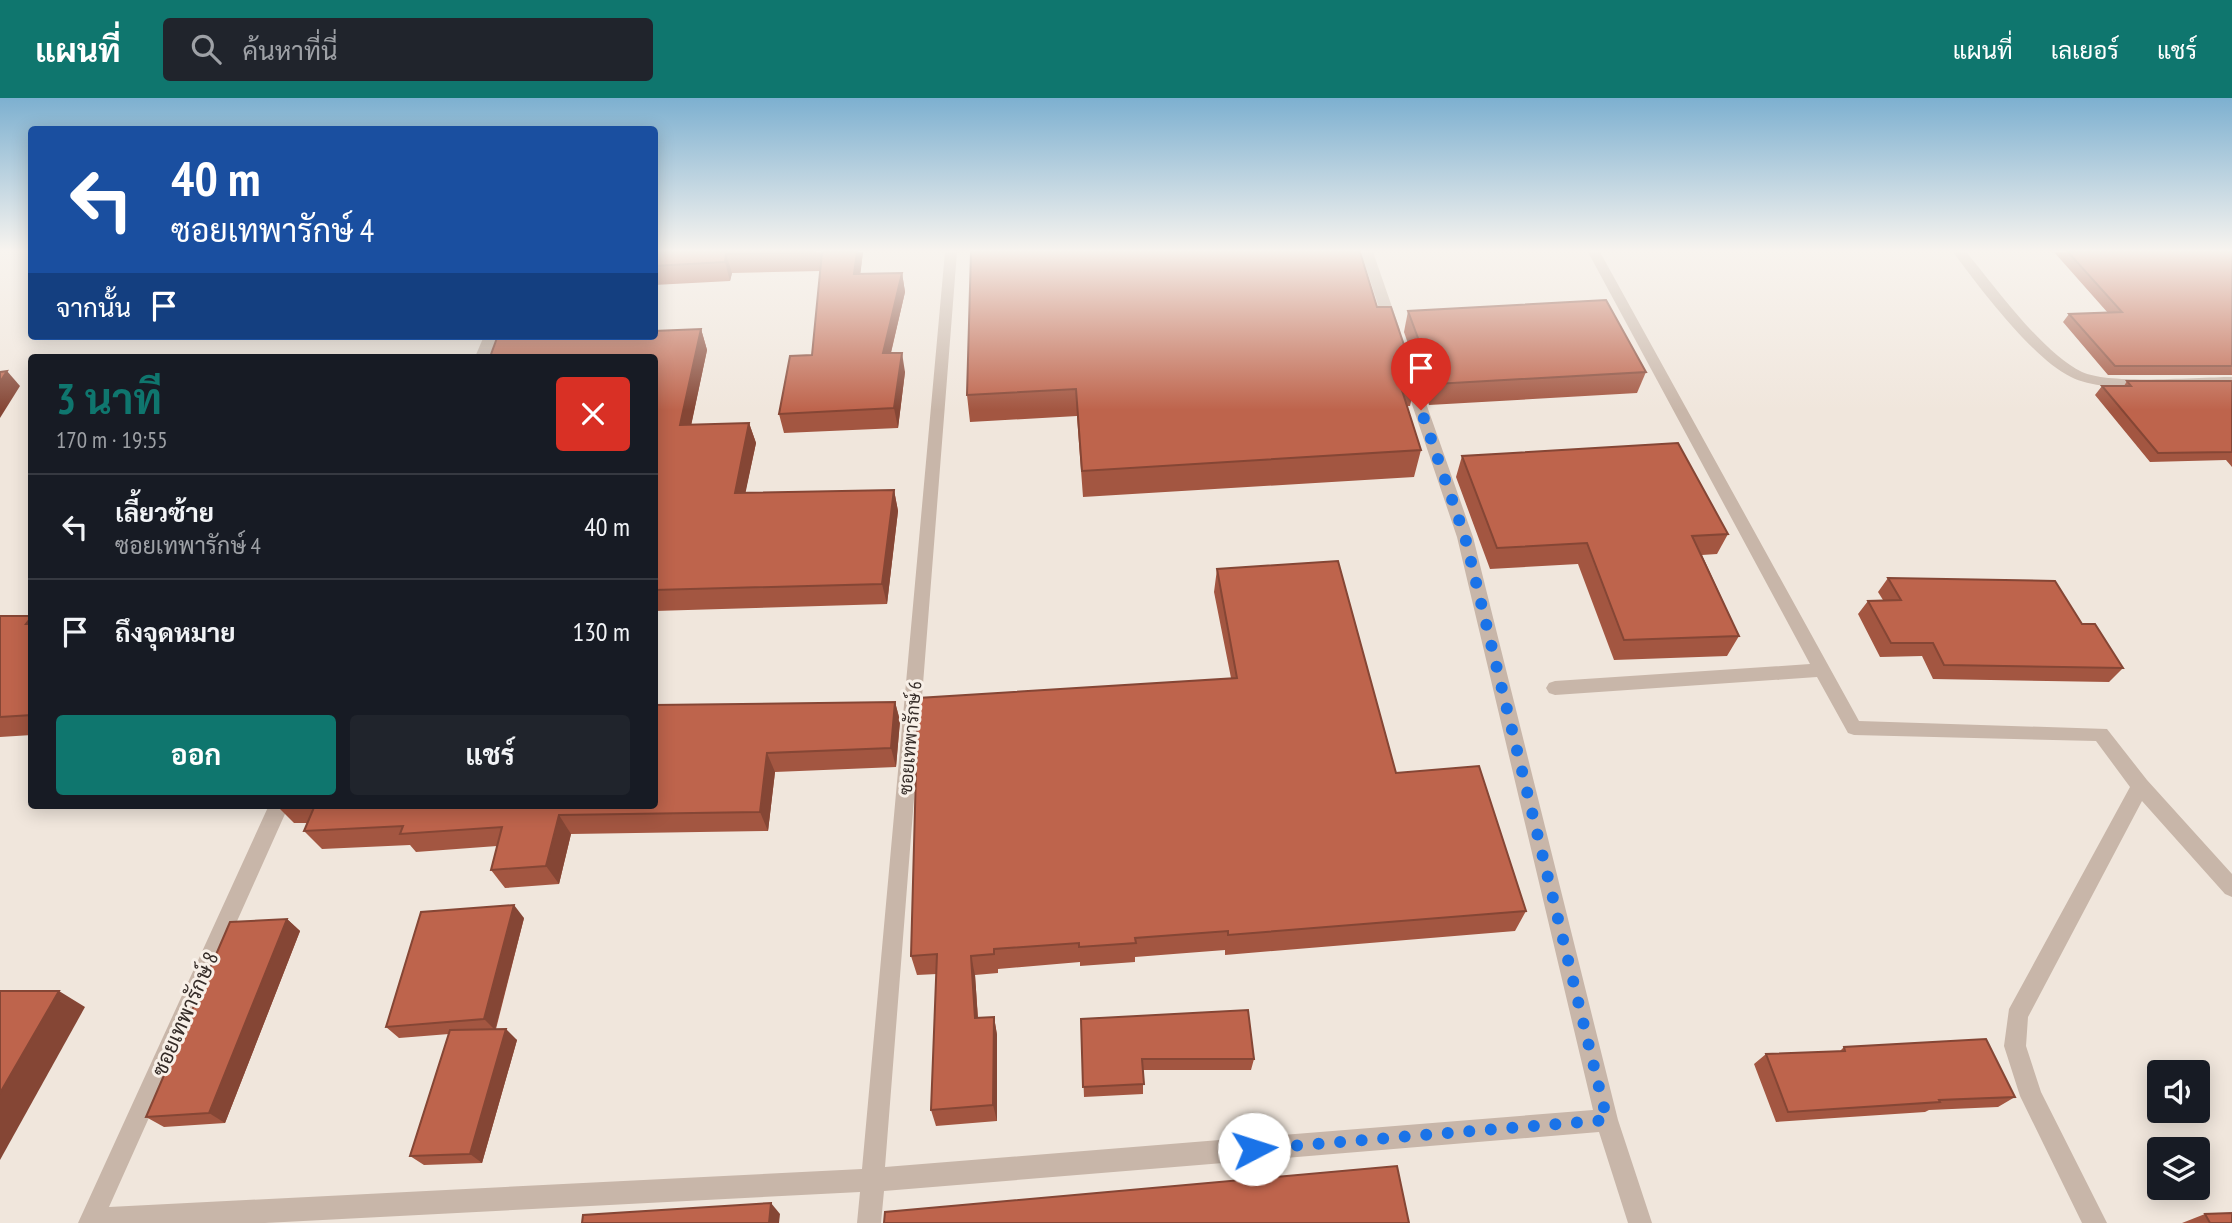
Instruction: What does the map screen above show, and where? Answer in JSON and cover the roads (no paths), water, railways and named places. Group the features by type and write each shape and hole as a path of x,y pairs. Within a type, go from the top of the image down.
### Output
{"street":[{"name":"ซอยเทพารักษ์ 6","path":"869,1223 947,304"},
{"path":"1385,304 1465,537 1607,1120 1640,1223"},
{"path":"1623,304 1854,728 2101,734 2140,786 2232,888"},
{"path":"2005,304 2053,359 2079,376 2109,380 2232,382"},
{"path":"1555,688 1821,670"},
{"path":"2095,1223 2031,1096 2015,1046 2017,1016 2140,786"},
{"name":"ซอยเทพารักษ์ 8","path":"91,1222 277,809"},
{"path":"91,1222 873,1180 1607,1120"}]}
